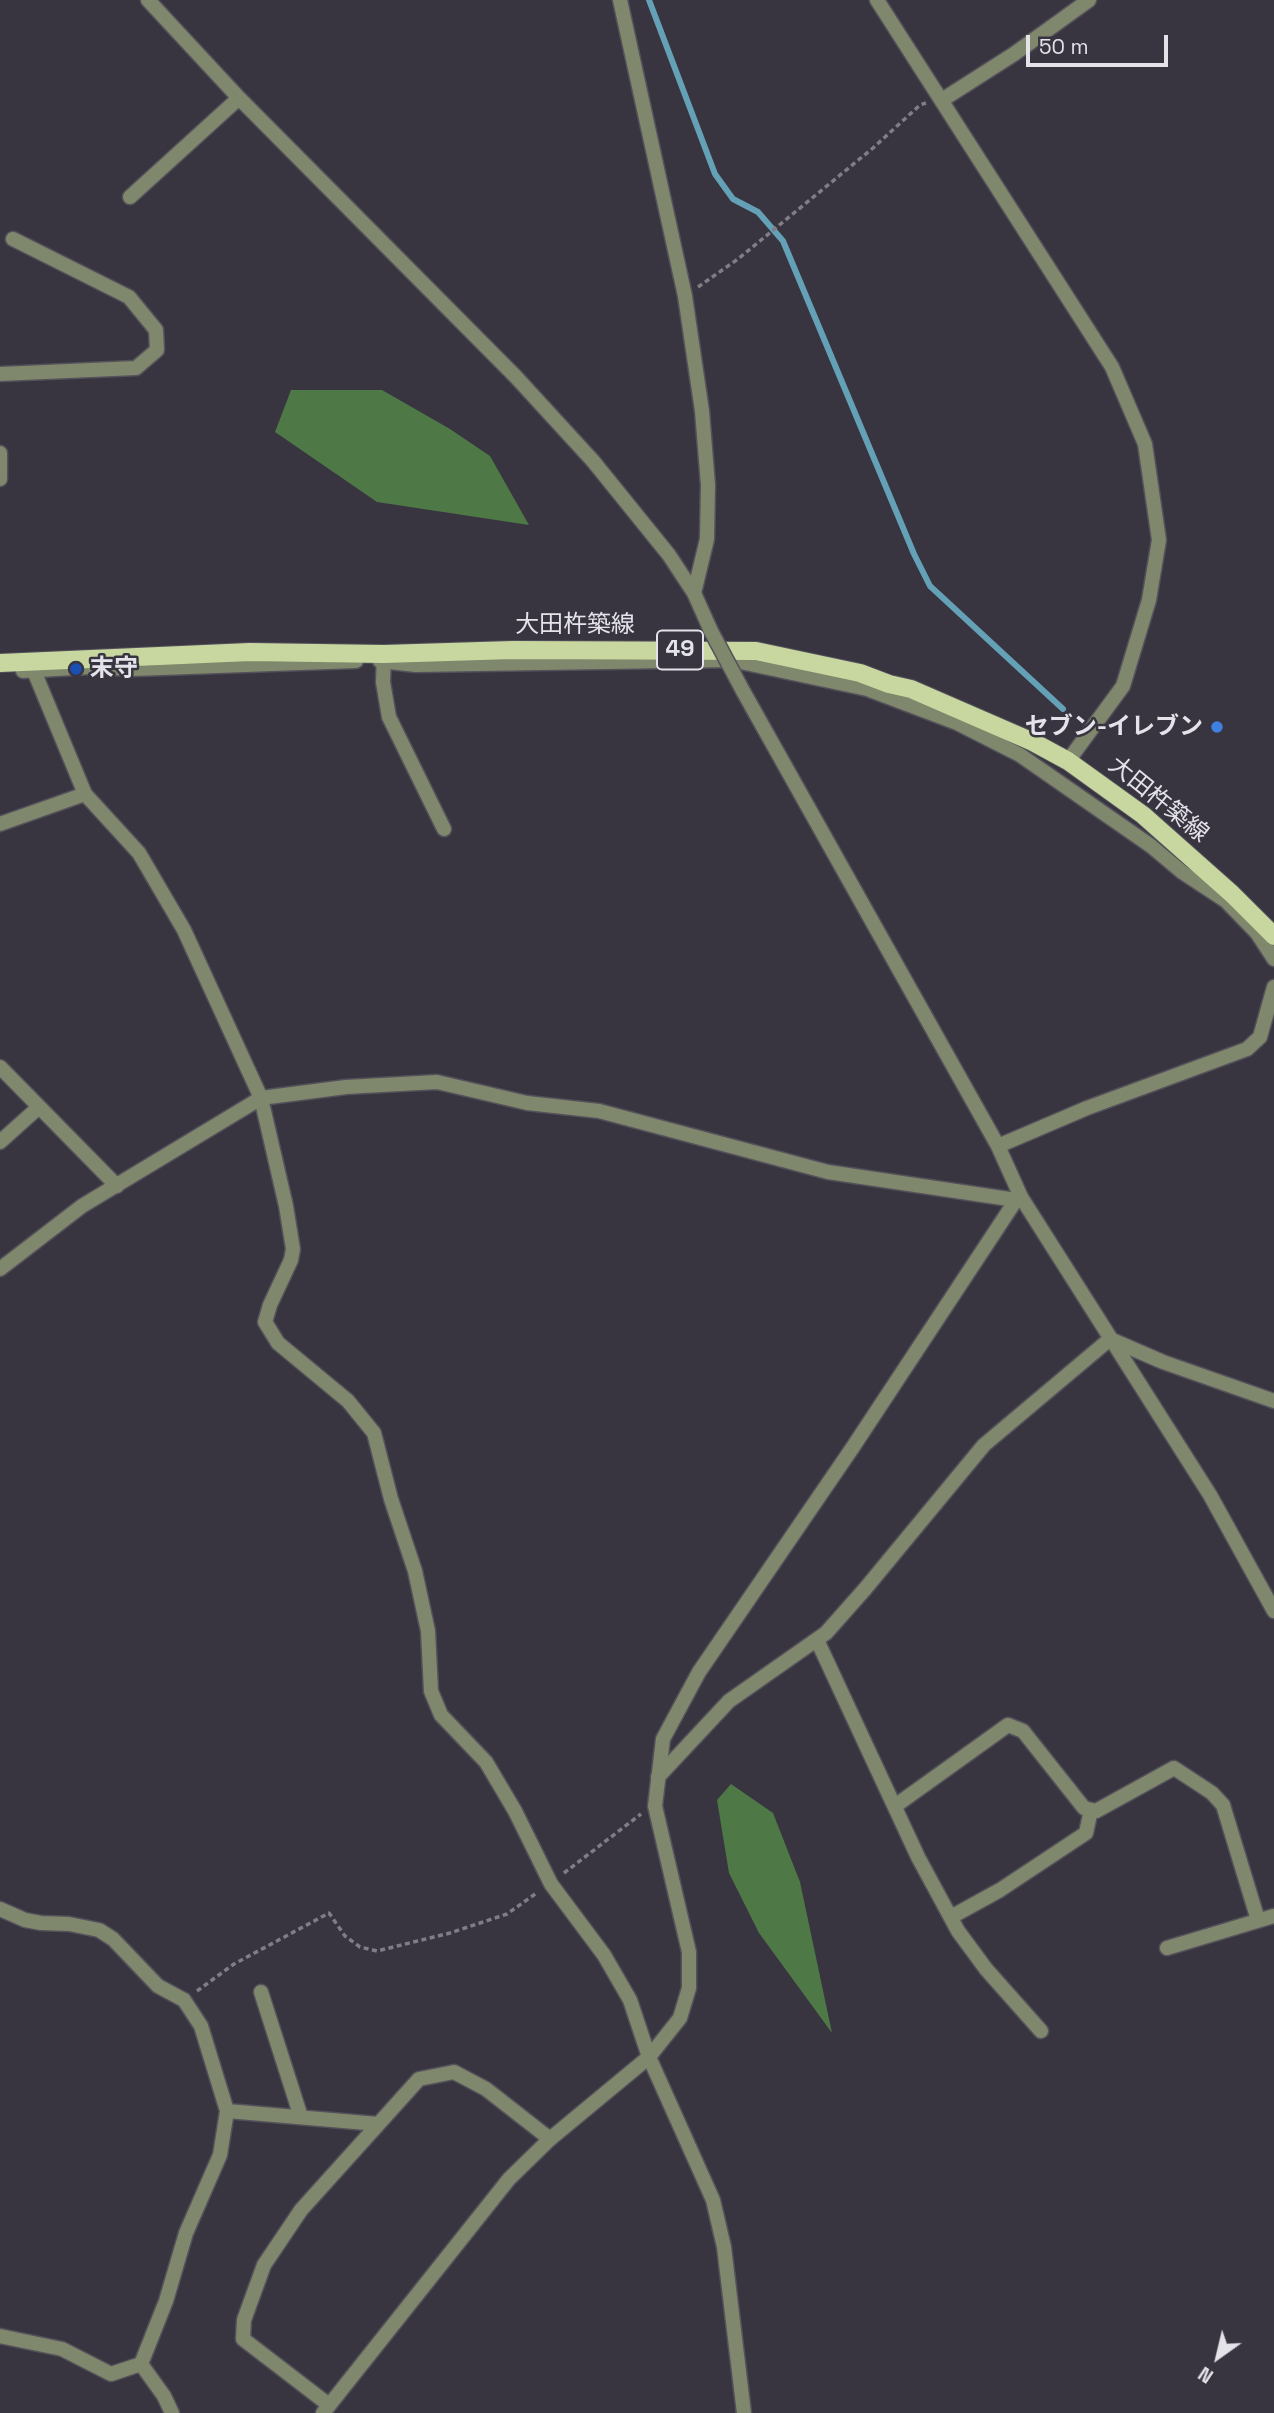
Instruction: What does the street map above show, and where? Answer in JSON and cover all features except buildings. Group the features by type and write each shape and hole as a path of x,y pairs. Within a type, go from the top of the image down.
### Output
{"main road":[{"name":"大田杵築線","path":"1,664 31,667 250,652 384,657 513,650 756,651 860,673 888,684 911,689 1033,742 1068,761 1143,815 1233,894 1274,936"}],"street":[{"path":"148,0 239,98 533,396 602,472 669,555 694,593 743,691 998,1146 1018,1198 1210,1495 1274,1611"},
{"path":"620,0 685,296 702,411 708,485 707,539 694,593"},
{"path":"877,0 1112,367 1145,444 1159,540 1149,600 1123,686 1068,761"},
{"path":"942,100 1014,54 1088,0"},
{"path":"130,197 239,98"},
{"path":"0,374 136,368 157,350 156,330 129,298 13,239"},
{"path":"0,453 0,479"},
{"path":"444,829 388,718 383,682 384,657 416,665 731,660 867,689 957,723 1020,755 1226,901 1257,933 1274,959"},
{"path":"31,667 85,794 139,853 184,930 261,1098 293,1249 265,1322 278,1343 348,1401 374,1433 391,1499 415,1571 428,1631 431,1691 441,1715 486,1762 515,1811 551,1884 604,1955 630,2000 649,2057 713,2200 724,2247 744,2413"},
{"path":"0,824 85,794"},
{"path":"998,1146 1087,1108 1247,1049 1260,1037 1274,987"},
{"path":"0,1067 117,1186"},
{"path":"0,1269 82,1206 261,1098 346,1087 437,1082 527,1103 599,1111 828,1172 1018,1198"},
{"path":"0,1142 39,1107"},
{"path":"550,2139 486,2089 454,2072 419,2079 301,2210 264,2265 244,2320 243,2339 326,2409 509,2179 550,2139 649,2057 680,2018 689,1987 688,1951 654,1806 663,1739 699,1672 853,1447 1018,1198"},
{"path":"1111,1339 1163,1362 1274,1401"},
{"path":"658,1777 729,1701 826,1633 984,1445 1111,1339"},
{"path":"817,1640 918,1857 951,1917 986,1969 1041,2031"},
{"path":"895,1807 1008,1725 1023,1731 1084,1808 1091,1810 1096,1811 1174,1768 1212,1793 1223,1805 1258,1920"},
{"path":"951,1917 1000,1890 1086,1833 1091,1810"},
{"path":"0,1909 25,1920 99,1930 113,1939 159,1986 184,2000 201,2026 227,2112 220,2155 186,2233 166,2301 141,2364 111,2374 62,2349 0,2336"},
{"path":"1167,1948 1274,1916"},
{"path":"261,1992 301,2118"},
{"path":"227,2112 379,2124"},
{"path":"141,2364 164,2396 172,2413"}],"path":[{"path":"685,296 738,259 873,148 920,104 942,100"},
{"path":"184,2000 234,1964 329,1913 345,1936 360,1947 377,1951 450,1933 507,1914 654,1806"}],"green space":[{"path":"291,390 382,390 450,429 490,456 529,525 377,502 275,432"},
{"path":"731,1784 773,1813 800,1882 832,2033 759,1933 729,1873 717,1800"}],"waterway":[{"path":"649,0 715,174 733,199 758,212 783,241 914,554 930,586 1063,709"}],"place":[{"name":"末守","path":"76,669"},
{"name":"セブン-イレブン","path":"1217,727"}]}
